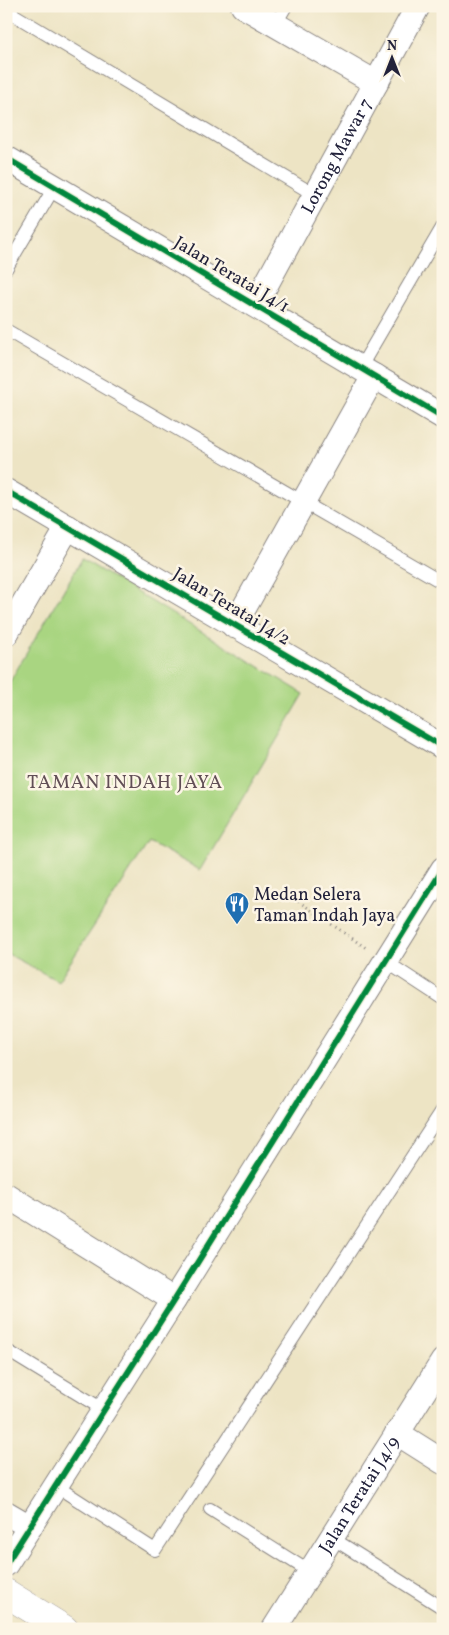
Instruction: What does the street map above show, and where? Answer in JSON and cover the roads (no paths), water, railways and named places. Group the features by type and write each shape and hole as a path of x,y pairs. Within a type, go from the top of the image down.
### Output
{"street":[{"path":"243,6 280,15 376,83"},
{"name":"Lorong Mawar 7","path":"255,305 418,6"},
{"name":"Jalan Teratai J4/1","path":"6,158 443,417"},
{"path":"234,626 304,502 367,372"},
{"name":"Jalan Teratai J4/2","path":"6,491 443,748"},
{"path":"6,634 68,527"},
{"path":"6,1564 174,1300 443,869"},
{"path":"6,1195 174,1300"},
{"name":"Jalan Teratai J4/9","path":"274,1629 443,1361"},
{"path":"397,1433 443,1462"},
{"path":"6,1513 30,1527"},
{"path":"6,1593 64,1629"}],"lane":[{"path":"6,10 315,195"},
{"path":"6,269 55,186"},
{"path":"367,372 443,226"},
{"path":"6,330 443,583"},
{"path":"385,961 443,1000"},
{"path":"56,1486 155,1550 443,1110"},
{"path":"6,1350 104,1410"},
{"path":"210,1508 310,1572"},
{"path":"332,1538 443,1608"}],"place":[{"name":"Medan Selera Taman Indah Jaya","path":"237,925"}],"district":[{"name":"TAMAN INDAH JAYA","path":"125,781"}]}
